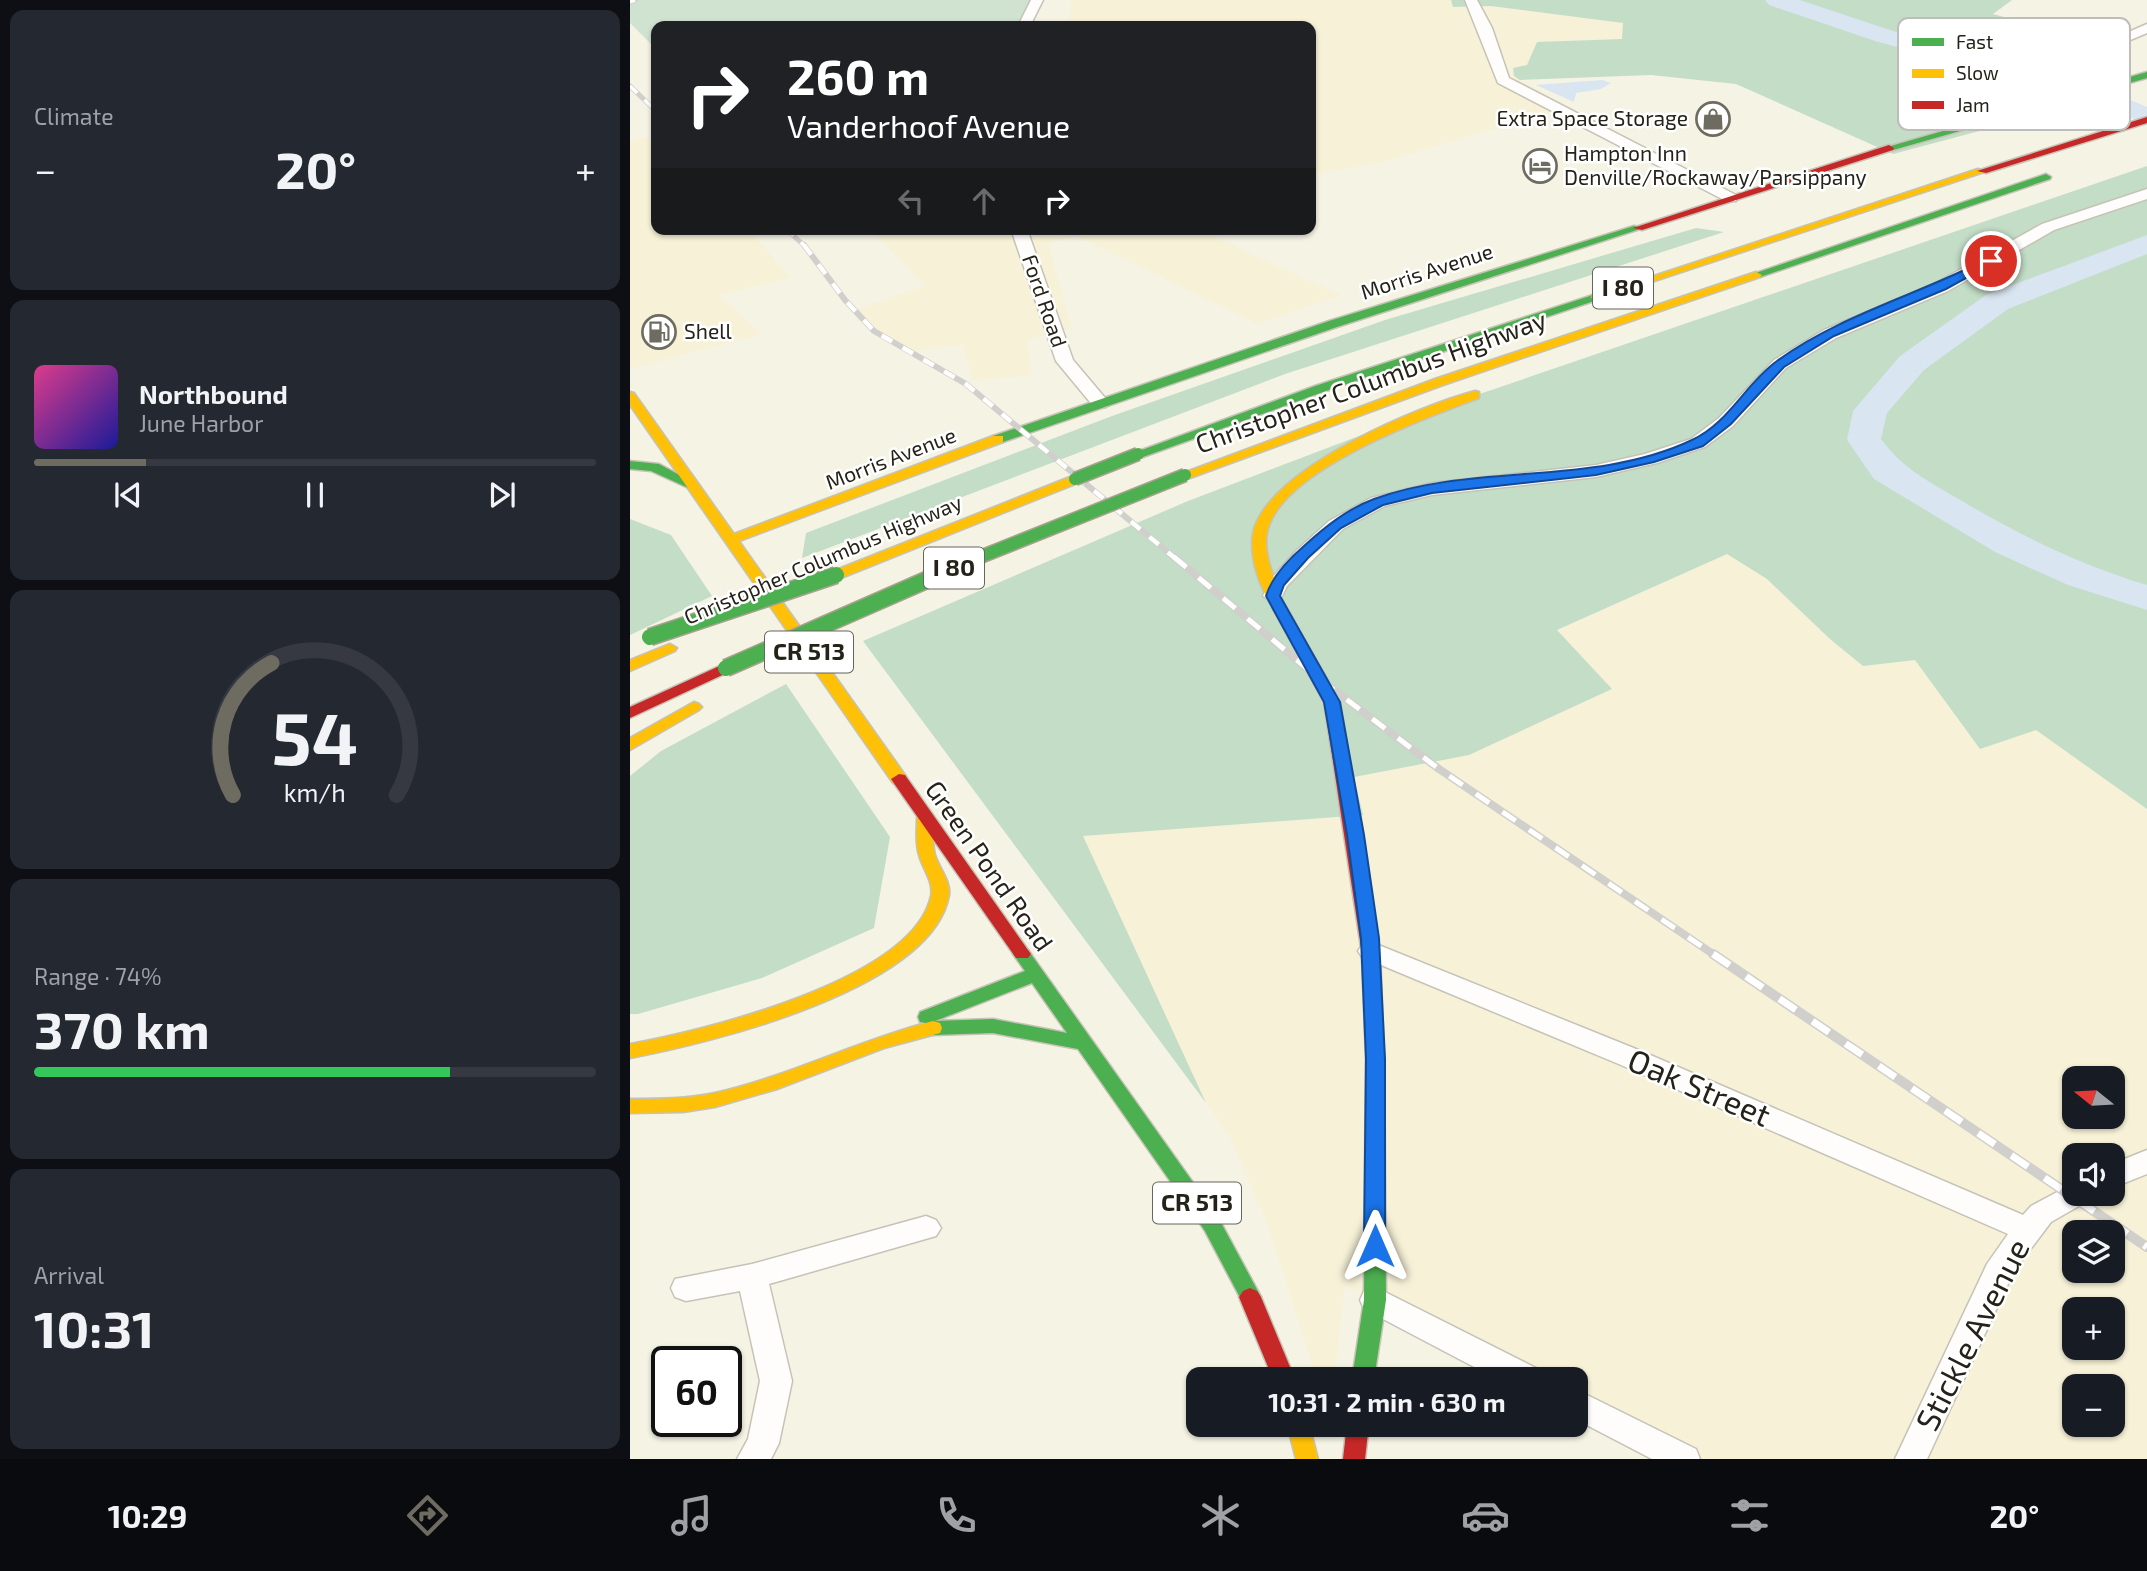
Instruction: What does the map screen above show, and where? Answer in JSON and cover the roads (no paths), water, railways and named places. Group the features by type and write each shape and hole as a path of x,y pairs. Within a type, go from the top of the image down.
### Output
{"main road":[{"name":"Morris Avenue","path":"2130,80 2147,75"},
{"name":"Christopher Columbus Highway","path":"2130,125 2147,120"},
{"name":"Morris Avenue","path":"730,540 1100,403 1332,324 1731,198 1958,130"},
{"name":"Christopher Columbus Highway","path":"630,666 836,575 1138,454 1389,365 1845,214 2111,130"},
{"name":"Christopher Columbus Highway","path":"630,713 937,575 1185,475 1425,387 2058,174"},
{"path":"1610,342 1919,219"},
{"path":"1365,1367 1375,1300 1376,1059 1371,951 1355,835 1332,702 1273,596 1259,550 1263,523 1274,505 1294,485 1369,439 1484,391"},
{"name":"Green Pond Road","path":"630,396 1212,1225 1250,1297 1279,1367"},
{"path":"630,453 664,443"},
{"path":"630,465 654,467 693,486"},
{"path":"630,644 836,575"},
{"path":"744,679 937,575"},
{"path":"630,745 708,698"},
{"path":"630,1051 650,1050 699,1038 766,1017 831,992 888,961 919,936 940,897 925,848 925,818"},
{"path":"873,1045 903,1027 1035,974"},
{"path":"630,1106 656,1108 717,1101 758,1090 912,1032 969,1025 1002,1026 1084,1043"},
{"path":"1301,1437 1307,1459"},
{"path":"1354,1459 1357,1437"}],"street":[{"path":"1026,21 1037,0"},
{"path":"1471,0 1485,28 1503,80 1731,198"},
{"path":"2130,35 2147,28"},
{"path":"1273,596 1277,584 1319,540 1336,525 1378,502 1432,489 1596,471 1650,459 1698,443 1726,422 1780,364 1830,334 1942,287 2048,227 2147,194"},
{"name":"Ford Road","path":"1021,235 1065,361 1100,403"},
{"name":"Oak Street","path":"1371,951 1631,1058 2026,1229"},
{"path":"2125,1171 2147,1161"},
{"name":"Stickle Avenue","path":"1911,1459 2002,1264 2040,1214 2062,1202"},
{"path":"686,1287 752,1276 926,1228"},
{"path":"752,1276 776,1381 763,1443 752,1459"},
{"path":"1375,1300 1504,1367"},
{"path":"1588,1411 1684,1459"}],"waterway":[{"path":"1777,0 1898,40"},
{"path":"2147,244 1997,302 1912,363 1870,411 1864,440 1887,471 2008,544 2081,577 2147,598"}],"railway":[{"path":"630,2 635,0"},
{"path":"630,86 651,106"},
{"path":"793,235 804,246"},
{"path":"804,246 845,300 874,331 966,384 1176,559"},
{"path":"1174,557 1322,681 1439,769 1716,956"},
{"path":"1713,954 2147,1247"}],"place":[{"name":"Extra Space Storage","path":"1713,119"},
{"name":"Hampton Inn Denville/Rockaway/Parsippany","path":"1540,166"},
{"name":"Shell","path":"659,332"}]}
